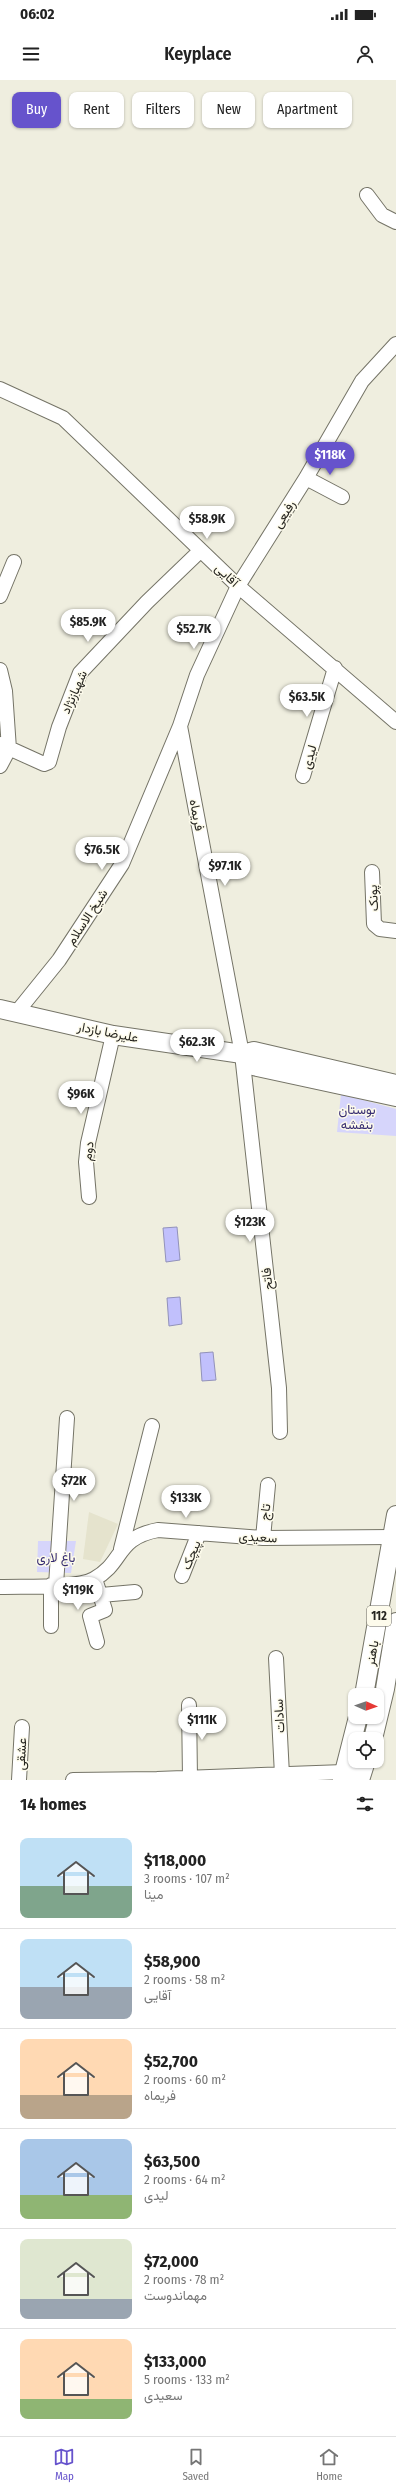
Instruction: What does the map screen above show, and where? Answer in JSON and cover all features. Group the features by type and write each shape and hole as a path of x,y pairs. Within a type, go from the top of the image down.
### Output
{"main road":[{"name":"علیرضا بازدار","path":"9,1011 113,1035 242,1054 254,1051 396,1084"},
{"path":"242,1054 253,1066 396,1097"},
{"name":"باهنر","path":"365,1688 396,1515"},
{"name":"باهنر","path":"374,1732 390,1688 396,1622"},
{"path":"343,1776 356,1724"},
{"path":"360,1780 364,1768"}],"street":[{"path":"367,195 382,215 396,222"},
{"name":"رفیعی","path":"238,586 306,478 362,381 396,344"},
{"name":"آقایی","path":"0,389 63,418 238,586 396,722"},
{"path":"306,478 342,497"},
{"name":"شهبازنژاد","path":"4,747 44,764 49,762 59,727 80,673 147,602 200,551"},
{"path":"0,596 14,562"},
{"name":"فریماه","path":"238,586 197,675 180,726 242,1054"},
{"name":"لیدی","path":"303,776 335,668"},
{"path":"0,670 5,691 4,747 0,766"},
{"name":"شیخ الاسلام","path":"9,1011 59,960 122,864 180,726"},
{"name":"پونک","path":"372,872 374,924 380,928 396,931"},
{"name":"دوم","path":"89,1197 86,1162 88,1143 113,1035"},
{"name":"فاتح","path":"242,1054 279,1388 280,1432"},
{"path":"51,1626 67,1418"},
{"path":"120,1552 152,1426"},
{"name":"تاج","path":"263,1538 268,1486"},
{"name":"سعیدی","path":"0,1587 85,1584 95,1579 106,1570 131,1539 143,1533 158,1530 263,1538 392,1537"},
{"name":"پیچک","path":"182,1576 199,1533"},
{"path":"95,1579 105,1610 90,1616 97,1642"},
{"path":"101,1595 135,1592"},
{"name":"سادات","path":"276,1658 282,1775"},
{"path":"189,1705 190,1778"},
{"name":"عشقی","path":"20,1780 22,1727"},
{"path":"73,1780 157,1780 282,1775 343,1776"}],"shaded area":[{"path":"177,1227 180,1260 166,1262 163,1228"},
{"path":"180,1297 182,1324 169,1326 167,1298"},
{"path":"213,1352 216,1380 202,1381 200,1353"},
{"path":"89,1512 118,1524 100,1562 83,1559"}],"green space":[{"name":"بوستان بنفشه","path":"341,1094 396,1109 396,1136 337,1132"},
{"name":"باغ لاری","path":"38,1541 76,1541 71,1573 37,1572"}]}
